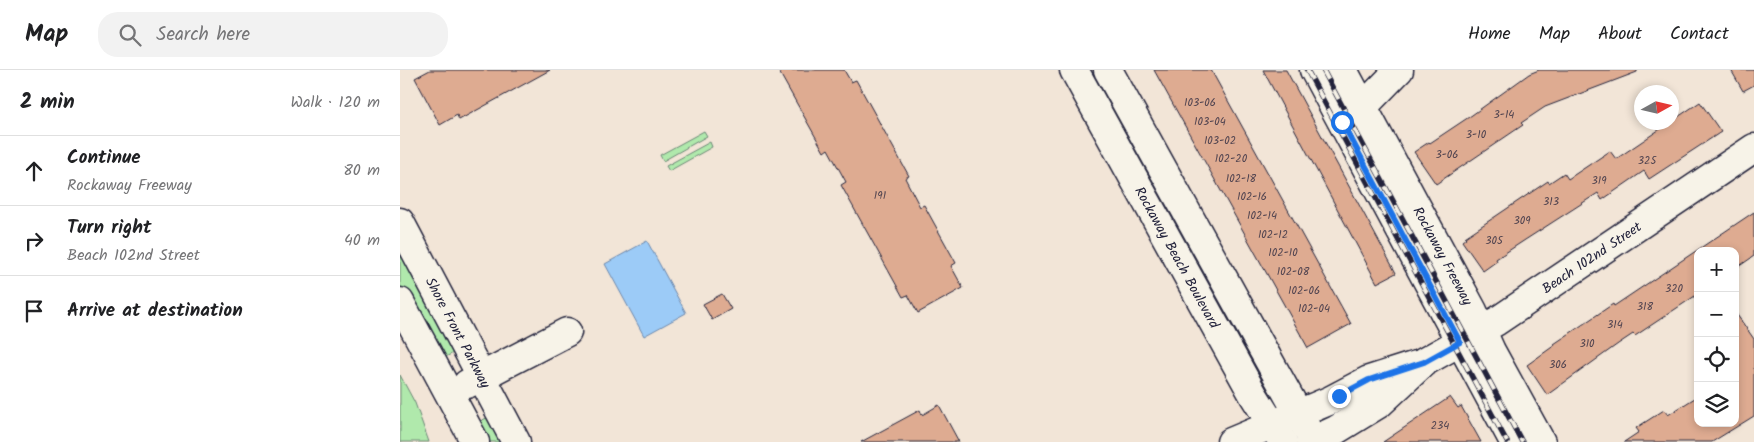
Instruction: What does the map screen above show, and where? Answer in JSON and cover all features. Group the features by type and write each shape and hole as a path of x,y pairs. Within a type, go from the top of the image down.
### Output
{"street":[{"name":"Rockaway Beach Boulevard","path":"1074,70 1254,396 1277,433"},
{"path":"1108,70 1298,414 1311,441"},
{"name":"Rockaway Freeway","path":"1314,70 1471,336 1514,442"},
{"name":"Rockaway Freeway","path":"1343,70 1473,311 1471,336"},
{"path":"1363,107 1399,70"},
{"name":"Beach 102nd Street","path":"1231,442 1277,433 1298,414 1331,400 1369,380 1424,362 1471,336 1754,148"},
{"name":"Shore Front Parkway","path":"400,222 516,442"},
{"path":"400,302 476,442"},
{"path":"450,393 567,332"},
{"name":"Rockaway Freeway","path":"1471,336 1491,351 1541,442"},
{"name":"Beach 102nd Street","path":"1311,441 1336,430 1380,403 1424,362"}],"green space":[{"path":"704,131 707,136 663,161 660,155"},
{"path":"710,142 712,147 669,171 666,166"},
{"path":"400,250 455,352 440,360 400,287"},
{"path":"400,375 415,403 429,442 400,442"},
{"path":"494,414 503,442 482,442 473,425"}],"water":[{"path":"647,241 686,313 644,336 605,264"}],"building":[{"path":"430,70 550,70 459,120 457,115 440,125 415,78"},
{"path":"778,70 844,70 851,82 856,80 909,176 905,178 920,207 924,205 956,263 951,266 963,288 918,313 908,295 903,297 841,185 846,182 828,149 824,152"},
{"path":"1154,70 1211,70 1351,324 1308,348"},
{"path":"1263,70 1286,70 1396,273 1377,283"},
{"path":"1539,70 1637,70 1637,72 1545,107 1521,123 1523,125 1436,184 1414,152 1472,115 1529,74"},
{"path":"1731,70 1754,70 1754,85 1743,91"},
{"path":"1700,102 1721,132 1649,179 1644,171 1602,200 1598,193 1496,259 1497,261 1483,271 1462,241 1465,237 1548,181 1549,183 1564,173 1568,179 1610,151 1616,159 1659,130 1679,130 1679,116"},
{"path":"1754,212 1754,256 1739,266 1739,247 1702,247"},
{"path":"1694,252 1694,297 1635,336 1633,334 1618,344 1547,395 1527,365 1554,344 1613,304 1614,306"},
{"path":"722,294 731,309 712,320 703,304"},
{"path":"1739,318 1754,339 1754,416 1739,425"},
{"path":"1450,397 1458,408 1461,406 1481,442 1383,442"},
{"path":"1694,399 1694,427 1736,427 1712,442 1624,442 1639,432 1636,428 1664,410 1668,415"},
{"path":"939,405 959,442 861,442 920,410 922,415"}],"railway":[{"path":"1307,70 1507,442"},
{"path":"1323,70 1522,442"}],"route":[{"path":"1339,396 1369,380 1424,362 1460,342 1342,122"}]}
